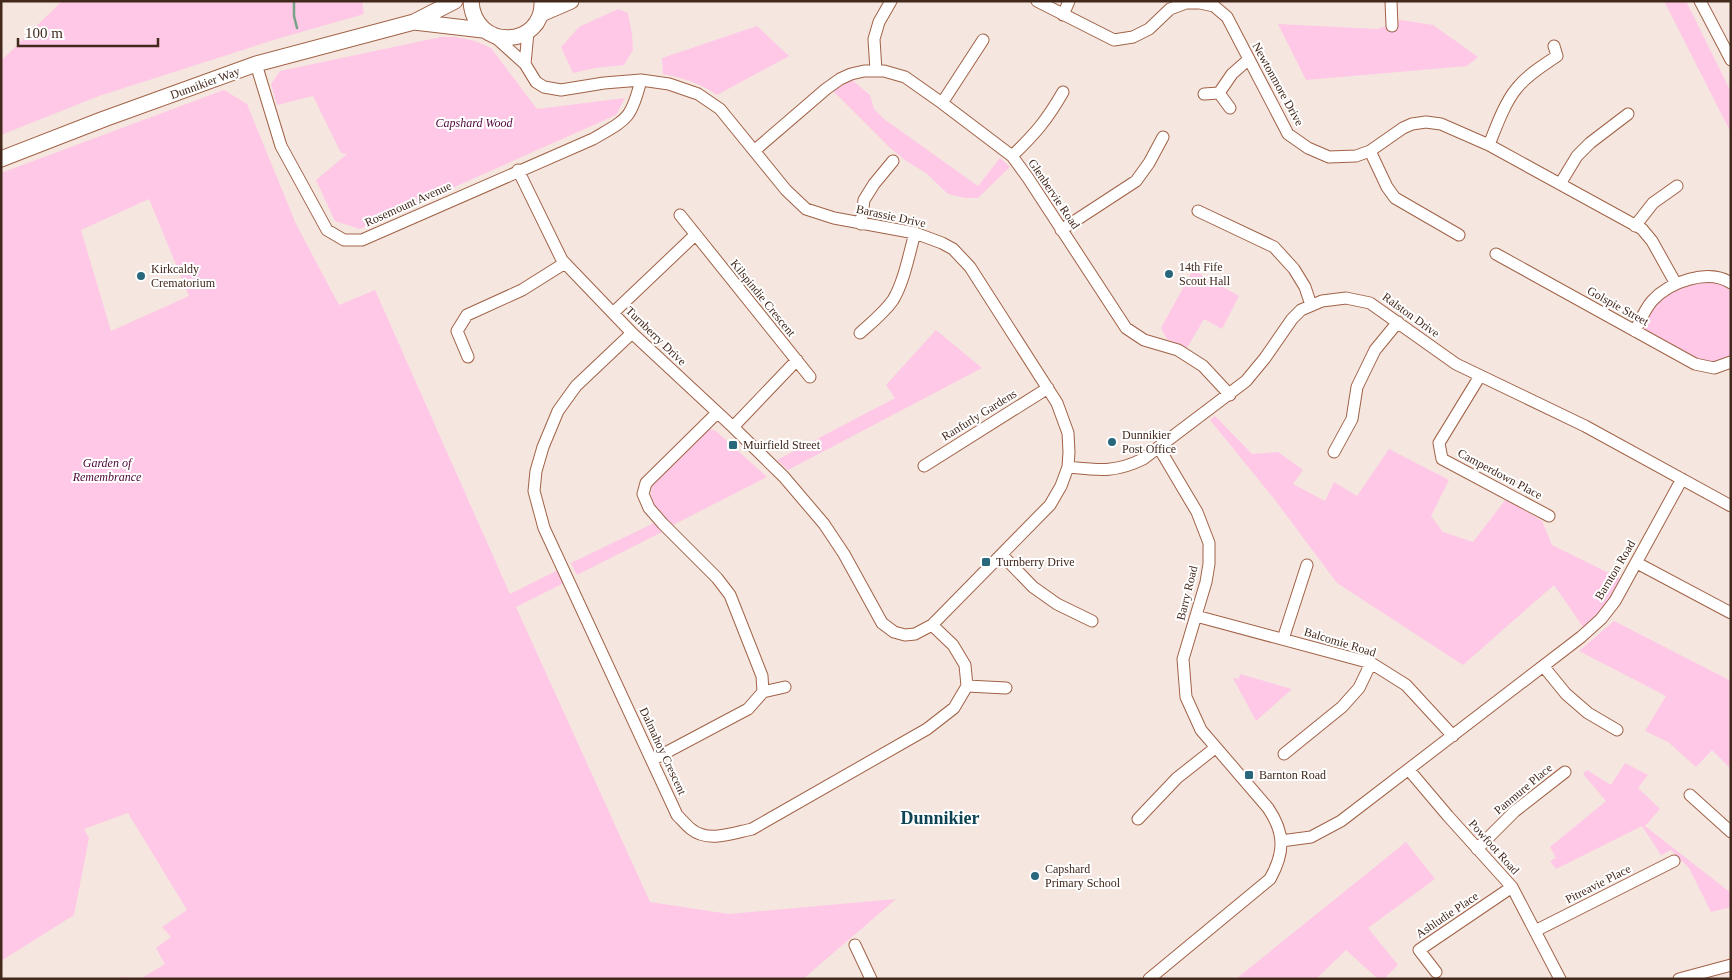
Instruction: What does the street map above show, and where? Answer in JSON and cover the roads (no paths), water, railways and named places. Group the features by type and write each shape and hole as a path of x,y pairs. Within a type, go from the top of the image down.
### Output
{"main road":[{"name":"Dunnikier Way","path":"1,159 256,64 414,22 455,1"},
{"path":"471,1 472,12 476,22 488,33"},
{"path":"528,32 536,24 542,7 571,1"},
{"name":"Dunnikier Way","path":"414,22 488,33 505,38 517,37 528,32"}],"street":[{"path":"876,71 874,40 879,22 891,1"},
{"name":"Newtonmore Drive","path":"1037,1 1114,40 1133,38 1149,29 1170,9 1186,3 1214,6 1227,17 1288,134 1308,148 1329,157 1356,156 1370,151 1403,128 1412,124 1426,122 1441,124 1488,144 1642,229 1652,241 1676,284"},
{"path":"1063,15 1069,1"},
{"path":"1391,1 1392,26"},
{"path":"1700,1 1729,54"},
{"path":"525,64 528,32"},
{"name":"Barassie Drive","path":"488,33 525,64 536,82 544,87 561,90 604,83 641,80 669,84 698,94 720,109 794,199 806,209 834,218 915,234 942,243 953,249 963,258 1048,388 1063,416 1068,433 1068,467 1061,486 1050,505 1002,555"},
{"path":"942,103 983,40"},
{"path":"1488,144 1517,87 1559,55"},
{"path":"1219,93 1232,74 1249,59"},
{"name":"Rosemount Avenue","path":"256,64 281,146 327,230 344,240 362,240 518,170 593,139 621,122 630,114 636,101 641,80"},
{"name":"Glenbervie Road","path":"754,151 840,79 858,72 876,71 884,71 905,77 1012,156 1126,328 1144,340 1178,350 1203,366 1230,395"},
{"path":"1012,156 1037,132 1052,112 1063,92"},
{"path":"1204,94 1219,93"},
{"path":"1219,93 1230,108"},
{"path":"1560,184 1577,156 1590,143 1628,114"},
{"path":"1061,230 1136,181 1149,163 1163,137"},
{"path":"1370,151 1395,198 1459,235"},
{"path":"861,224 864,200 874,184 893,161"},
{"name":"Turnberry Drive","path":"518,170 565,263 632,333 784,477 824,524 844,554 882,623 894,632 904,635 915,634 932,625 1002,555"},
{"path":"1635,226 1653,203 1677,186"},
{"path":"1198,211 1274,247 1294,269 1305,287 1311,305"},
{"name":"Kilspindie Crescent","path":"680,215 810,377"},
{"path":"860,333 893,300 904,272 915,234"},
{"path":"613,313 695,235"},
{"name":"Golspie Street","path":"1496,254 1695,364 1714,368 1731,362"},
{"path":"468,357 457,331 468,315 522,290 565,263"},
{"path":"1634,331 1650,303 1659,293 1676,284 1714,276 1731,283"},
{"name":"Ralston Drive","path":"1068,467 1096,470 1128,467 1143,459 1230,395 1246,381 1292,319 1301,310 1333,299 1356,299 1370,303 1456,364 1584,426 1731,506"},
{"path":"1334,452 1352,419 1357,387 1364,372 1376,350 1398,322"},
{"name":"Dalmahoy Crescent","path":"632,333 576,386 558,411 543,446 536,471 534,491 544,528 677,815 692,830 703,836 724,836 752,829 927,729 954,708 967,686"},
{"path":"733,427 797,360"},
{"name":"Camperdown Place","path":"1480,376 1439,443 1442,459 1549,516"},
{"name":"Ranfurly Gardens","path":"924,466 1048,388"},
{"path":"717,413 646,483 643,494 658,518 717,578 730,595 762,676 763,692"},
{"name":"Barry Road","path":"1149,979 1270,878 1281,854 1281,841 1276,820 1268,808 1201,730 1186,697 1183,659 1206,582 1209,564 1208,543 1197,512 1159,448"},
{"name":"Barnton Road","path":"1281,841 1311,837 1341,821 1410,770 1494,703 1544,667 1601,619 1615,601 1637,563 1682,479"},
{"path":"1002,555 1033,587 1057,604 1092,621"},
{"path":"1637,563 1731,613"},
{"path":"1283,639 1307,565"},
{"name":"Balcomie Road","path":"1196,616 1370,663 1406,685 1452,736"},
{"path":"932,625 952,644 957,652 965,666 967,686 1006,688"},
{"path":"1284,754 1342,707 1359,688 1370,663"},
{"path":"1544,667 1566,694 1588,713 1617,730"},
{"path":"652,760 748,709 763,692 785,687"},
{"path":"1138,820 1177,778 1215,748"},
{"name":"Powfoot Road","path":"1410,770 1512,887 1560,979"},
{"name":"Panmure Place","path":"1477,849 1515,811 1565,772"},
{"path":"1690,795 1731,832"},
{"name":"Pitreavie Place","path":"1535,931 1674,861"},
{"name":"Ashludie Place","path":"1436,972 1419,950 1512,887"},
{"path":"855,945 871,979"},
{"path":"1679,979 1731,965"}],"waterway":[{"path":"294,1 294,16 297,28"}],"place":[{"name":"14th Fife Scout Hall","path":"1169,274"},
{"name":"Kirkcaldy Crematorium","path":"141,276"},
{"name":"Dunnikier Post Office","path":"1112,442"},
{"name":"Muirfield Street","path":"733,445"},
{"name":"Turnberry Drive","path":"986,562"},
{"name":"Barnton Road","path":"1249,775"},
{"name":"Capshard Primary School","path":"1035,876"}],"district":[{"name":"Dunnikier","path":"940,818"}],"park label":[{"name":"Capshard Wood","path":"474,123"},
{"name":"Garden of Remembrance","path":"107,470"}]}
